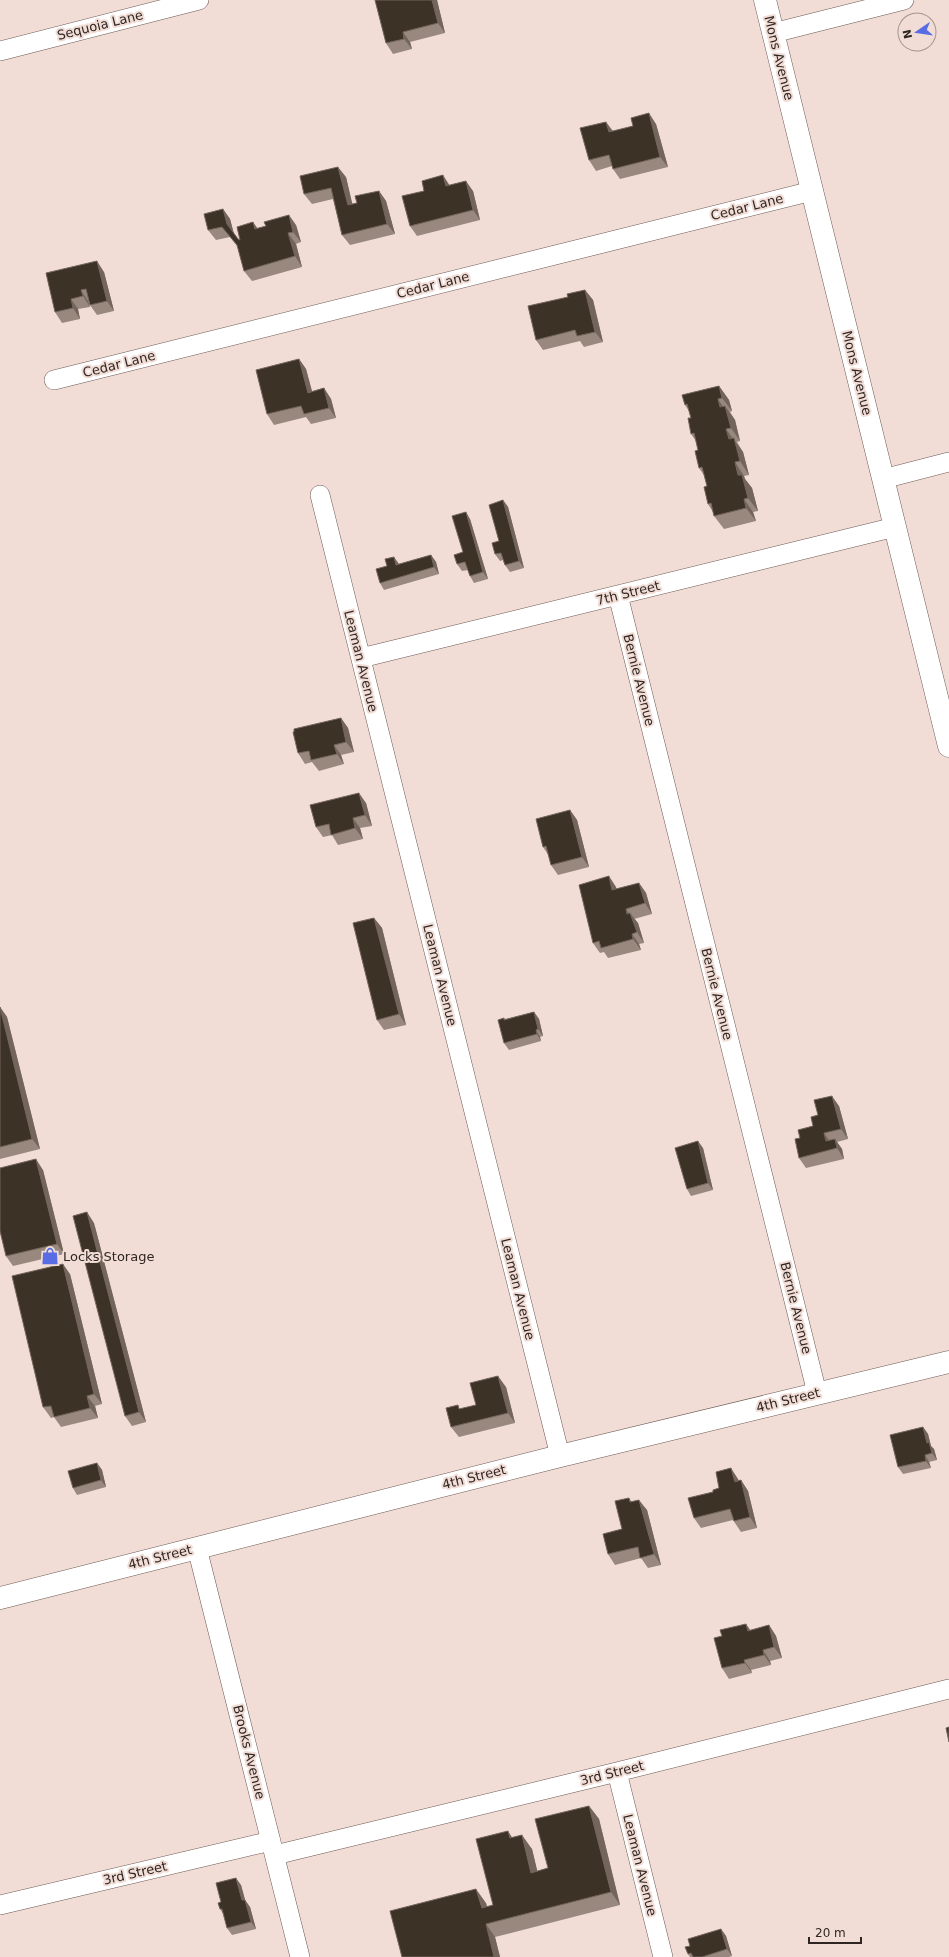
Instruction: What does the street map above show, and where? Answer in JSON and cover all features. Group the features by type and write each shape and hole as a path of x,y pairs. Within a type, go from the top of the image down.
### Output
{"street":[{"name":"Sequoia Lane","path":"0,51 199,0"},
{"name":"Mons Avenue","path":"765,0 949,746"},
{"path":"773,33 904,0"},
{"name":"Cedar Lane","path":"54,380 812,191"},
{"path":"883,479 949,462"},
{"name":"Leaman Avenue","path":"320,495 560,1456"},
{"name":"7th Street","path":"361,658 895,527"},
{"name":"Bernie Avenue","path":"618,595 817,1393"},
{"name":"4th Street","path":"0,1598 560,1456 949,1362"},
{"name":"Brooks Avenue","path":"197,1548 300,1957"},
{"name":"3rd Street","path":"0,1905 273,1848 617,1772 949,1688"},
{"name":"Leaman Avenue","path":"617,1772 663,1957"}],"building":[{"path":"375,0 432,0 438,23 403,32 404,39 386,43"},
{"path":"649,113 660,157 613,169 609,155 589,160 580,128 606,122 609,132 633,126 631,118"},
{"path":"338,167 348,205 357,203 355,196 379,191 387,224 342,235 331,188 304,194 300,176"},
{"path":"443,175 446,186 466,181 473,210 410,226 402,196 424,191 422,181"},
{"path":"223,209 227,224 240,240 237,227 253,222 255,229 266,226 264,222 289,215 293,232 288,233 295,256 244,271 237,245 222,227 208,230 204,214"},
{"path":"97,261 107,301 90,305 86,289 81,290 83,296 71,299 73,308 55,312 46,273"},
{"path":"585,290 595,332 577,336 575,330 536,340 528,306 568,297 567,294"},
{"path":"299,359 308,393 324,388 329,408 304,414 301,406 267,414 256,370"},
{"path":"719,386 722,398 718,399 720,407 725,406 731,428 726,429 729,439 734,438 740,461 735,462 738,475 742,475 748,498 744,499 746,508 714,516 711,503 708,504 704,487 707,486 702,467 699,468 695,451 698,450 694,433 691,434 688,418 691,418 687,404 685,405 682,395"},
{"path":"503,500 519,561 505,565 501,553 495,554 492,543 499,541 489,505"},
{"path":"466,512 483,572 470,576 465,562 457,564 454,555 463,552 452,516"},
{"path":"431,555 434,567 380,583 376,569 387,566 385,559 394,557 396,565"},
{"path":"341,718 346,742 334,745 337,754 311,760 309,751 298,753 293,732 294,729"},
{"path":"359,793 365,815 353,818 355,828 331,835 329,824 316,827 310,805"},
{"path":"570,810 582,857 551,865 546,846 543,847 536,819"},
{"path":"609,876 612,890 639,883 645,903 626,909 627,914 630,913 637,932 632,934 633,939 601,948 599,941 593,943 579,885"},
{"path":"374,918 399,1014 377,1020 353,923"},
{"path":"0,1007 32,1139 0,1147"},
{"path":"534,1012 538,1029 536,1030 537,1034 504,1043 498,1020 504,1018 504,1020"},
{"path":"832,1096 841,1129 824,1133 826,1141 835,1139 837,1148 799,1158 795,1139 800,1138 798,1130 813,1126 811,1117 818,1115 814,1100"},
{"path":"698,1141 708,1183 687,1189 675,1148"},
{"path":"36,1159 57,1244 6,1256 0,1231 0,1168"},
{"path":"87,1212 139,1412 125,1416 73,1216"},
{"path":"63,1264 94,1394 87,1396 90,1408 54,1417 51,1406 43,1407 12,1276"},
{"path":"498,1376 508,1413 451,1427 446,1408 458,1405 459,1409 476,1405 470,1383"},
{"path":"923,1427 927,1443 929,1442 932,1453 925,1455 926,1461 898,1467 890,1435"},
{"path":"97,1463 101,1480 73,1488 68,1471"},
{"path":"731,1468 735,1482 741,1480 750,1517 734,1521 730,1509 694,1518 688,1498 713,1492 713,1490 719,1488 716,1472"},
{"path":"629,1498 630,1502 639,1500 654,1554 640,1558 638,1547 608,1554 603,1534 622,1529 615,1501"},
{"path":"746,1624 748,1631 769,1625 774,1647 763,1650 764,1655 744,1660 745,1663 722,1668 714,1638 722,1636 720,1630"},
{"path":"949,1727 949,1742 946,1728"},
{"path":"589,1806 611,1892 486,1924 494,1957 402,1957 390,1911 476,1889 482,1908 493,1905 476,1839 508,1831 510,1838 522,1835 531,1873 548,1868 535,1819"},
{"path":"236,1878 242,1900 245,1900 251,1922 227,1928 222,1909 220,1909 218,1903 221,1902 216,1883"},
{"path":"721,1929 727,1949 702,1957 693,1957 691,1953 688,1954 685,1947 690,1946 688,1939"}],"place":[{"name":"Locks Storage","path":"50,1256"}]}
